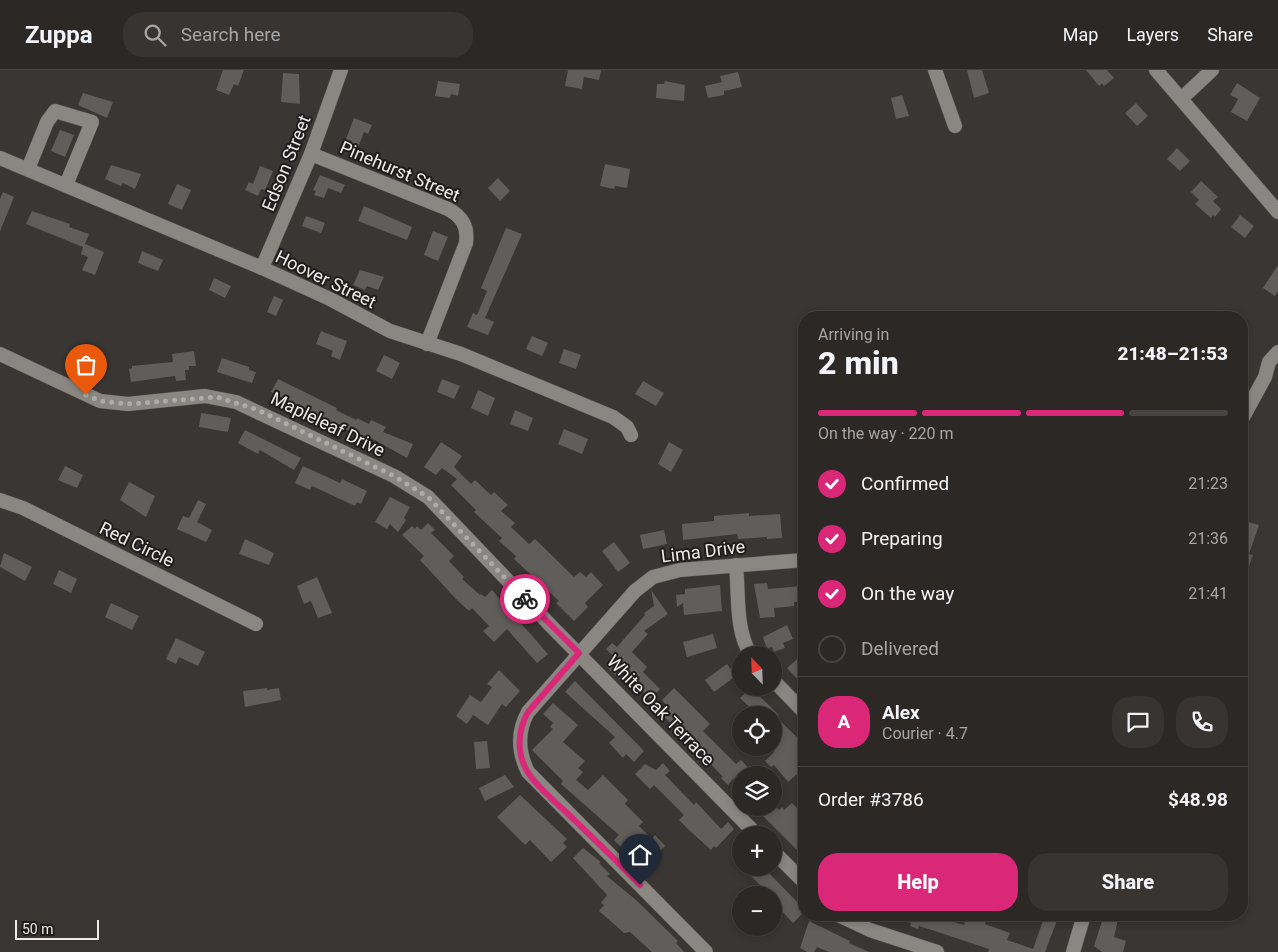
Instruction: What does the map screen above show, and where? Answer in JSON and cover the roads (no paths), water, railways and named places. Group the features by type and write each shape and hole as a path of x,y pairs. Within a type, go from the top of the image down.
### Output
{"street":[{"name":"Edson Street","path":"262,268 311,154 341,70"},
{"path":"935,70 955,126"},
{"path":"1156,70 1278,212"},
{"path":"1181,99 1212,70"},
{"path":"28,169 48,122 55,111 92,122 66,185"},
{"name":"Pinehurst Street","path":"311,154 448,210 462,220 467,231 466,243 427,344"},
{"name":"Hoover Street","path":"0,158 262,268 330,299 390,331 461,354 613,417 627,427 631,435"},
{"path":"1248,407 1265,377 1268,362 1278,352"},
{"name":"Mapleleaf Drive","path":"0,354 100,401 128,404 205,396 236,402 394,476 428,497 579,653"},
{"path":"1265,377 1278,371"},
{"name":"Red Circle","path":"0,500 23,508 256,624"},
{"name":"Lima Drive","path":"706,952 548,795 528,772 524,763 519,737 522,723 528,712 579,653 635,591 653,577 671,571 798,560"},
{"path":"736,565 742,628 746,646"},
{"name":"White Oak Terrace","path":"579,653 748,826"},
{"path":"782,689 798,706"},
{"path":"782,860 798,876"},
{"path":"851,921 870,930 937,952"},
{"path":"1073,952 1082,921"}]}
